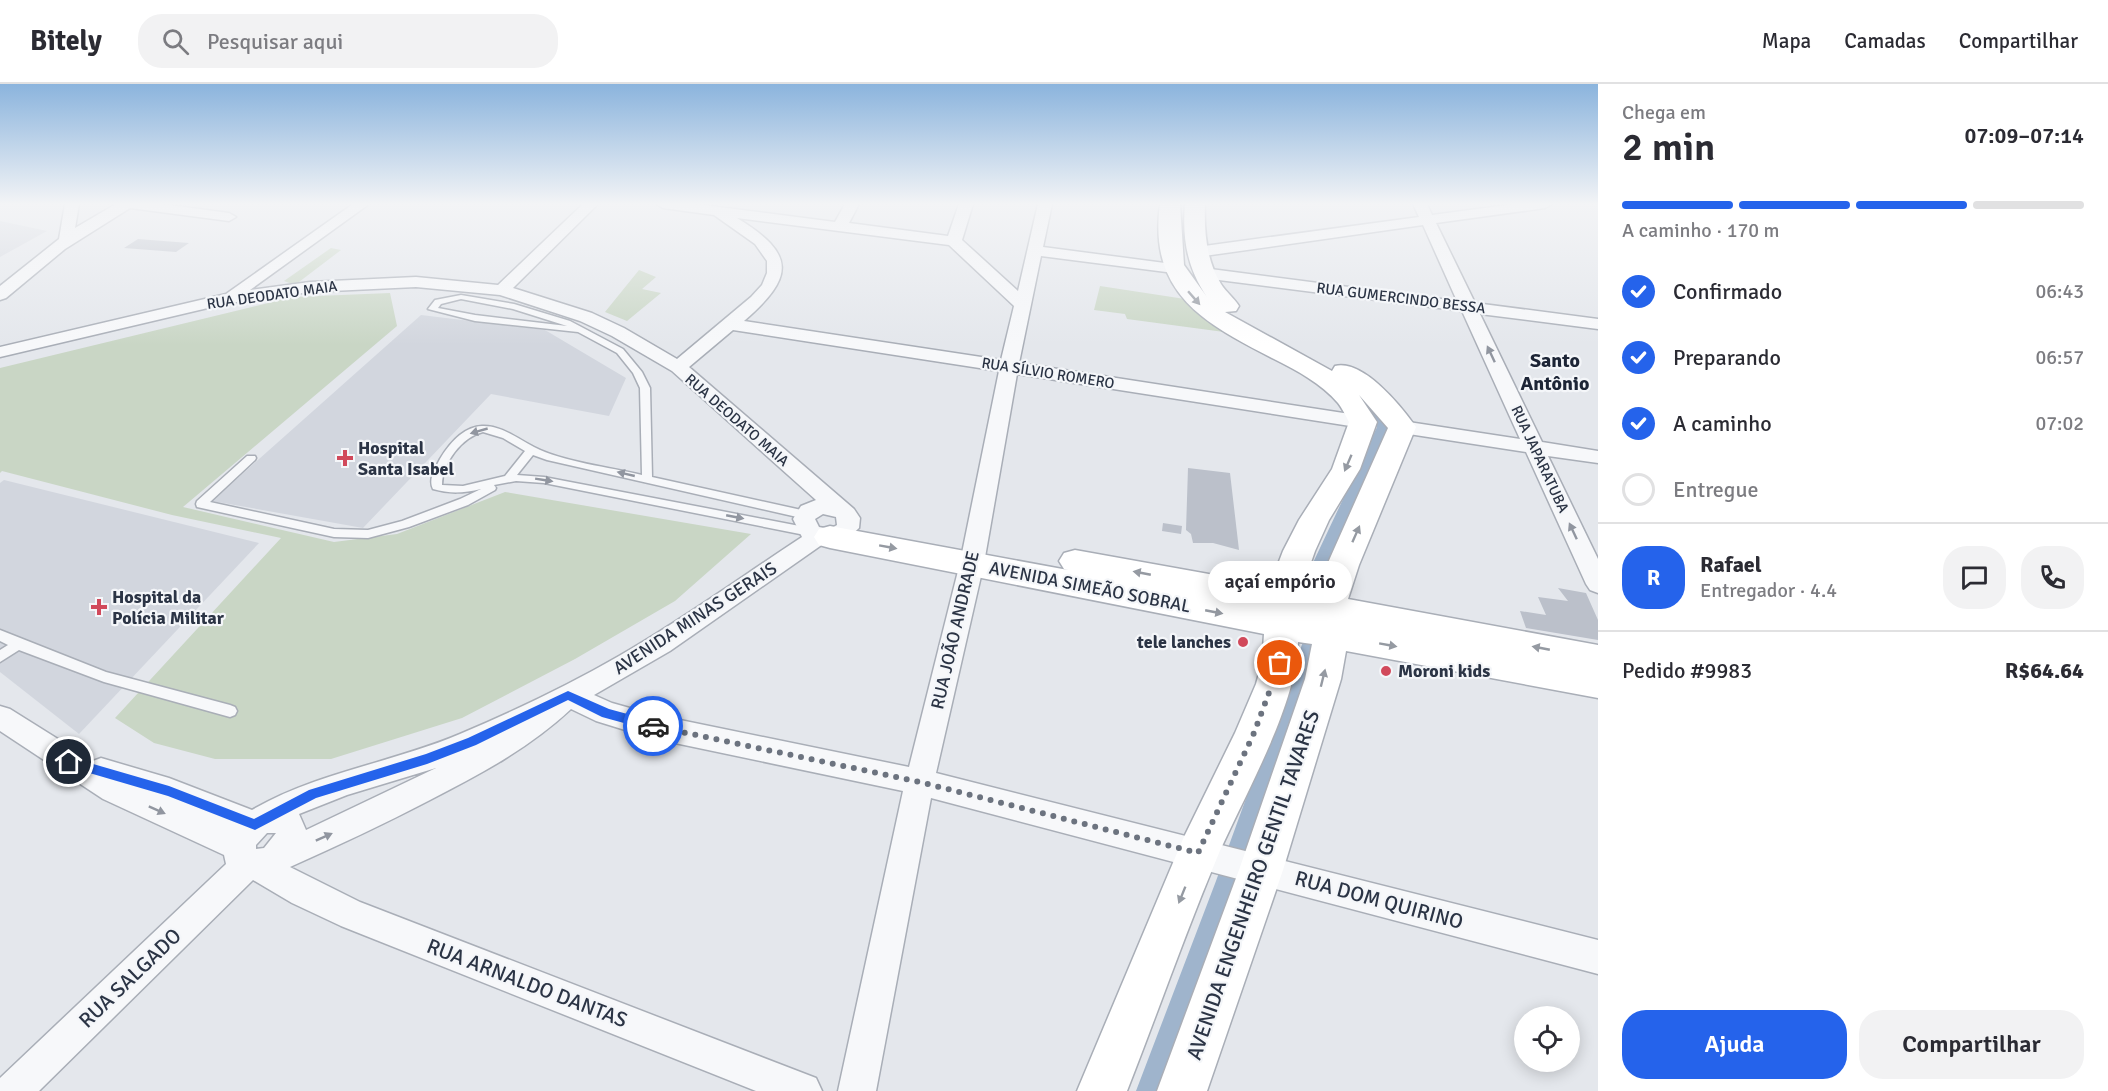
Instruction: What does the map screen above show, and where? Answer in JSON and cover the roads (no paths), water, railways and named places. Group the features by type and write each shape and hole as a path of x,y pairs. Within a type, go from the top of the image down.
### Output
{"main road":[{"path":"1102,1091 1274,684 1280,663 1282,612 1299,551 1314,520 1346,470 1364,422 1357,408 1339,387 1232,328 1210,313 1189,292 1174,268 1172,251"},
{"path":"1198,251 1200,262 1211,288 1237,313 1358,380 1373,393 1402,427"},
{"name":"AVENIDA ENGENHEIRO GENTIL TAVARES","path":"1182,1091 1256,868 1323,679 1330,622 1350,548 1402,427"},
{"name":"AVENIDA SIMEÃO SOBRAL","path":"825,524 1282,612 1598,683"},
{"name":"AVENIDA SIMEÃO SOBRAL","path":"1330,622 1598,659"}],"street":[{"path":"0,296 51,251"},
{"path":"229,298 296,251"},
{"path":"502,290 542,251"},
{"path":"678,367 732,324 766,292 775,277 776,269 769,251"},
{"path":"965,251 1022,304"},
{"path":"1036,251 1174,268"},
{"name":"RUA JOÃO ANDRADE","path":"857,1091 920,782 973,552 1022,304 1036,251"},
{"path":"1200,262 1249,251"},
{"name":"RUA JAPARATUBA","path":"1442,251 1598,584"},
{"name":"RUA GUMERCINDO BESSA","path":"1200,262 1469,307 1598,324"},
{"path":"0,275 31,267"},
{"name":"RUA DEODATO MAIA","path":"0,352 229,298 310,287 394,282 502,290 586,317 618,332 678,367 825,524"},
{"name":"RUA SÍLVIO ROMERO","path":"732,324 1364,422"},
{"path":"1402,427 1598,457"},
{"name":"AVENIDA MINAS GERAIS","path":"255,847 313,794 427,759 472,742 637,659 825,524"},
{"name":"AVENIDA MINAS GERAIS","path":"255,847 353,824 487,757 536,724 568,695"},
{"name":"RUA DOM QUIRINO","path":"568,695 606,713 651,726 920,782 1598,957"},
{"path":"0,717 113,790 255,847"},
{"name":"RUA SALGADO","path":"13,1091 255,847"},
{"name":"RUA ARNALDO DANTAS","path":"255,847 303,892 352,915 803,1091"}],"lane":[{"path":"577,330 475,318 432,309 438,302 461,297 514,307 567,323 620,351 637,372 645,388 647,479"},
{"path":"478,429 493,429 530,451 825,524 544,480 509,479 445,490 436,485 448,457 468,435 478,429"},
{"path":"251,458 201,504 334,533 368,534 405,524 464,502 509,479 530,451"},
{"path":"0,635 104,677 230,711"},
{"path":"0,657 18,644"}],"waterway":[{"path":"1313,584 1386,427 1369,399"},
{"path":"1152,1091 1230,881 1315,639"}],"place":[{"name":"Hospital Santa Isabel","path":"345,458"},
{"name":"Hospital da Polícia Militar","path":"99,607"},
{"name":"tele lanches","path":"1243,642"},
{"name":"açaí empório","path":"1280,663"},
{"name":"Moroni kids","path":"1386,671"}],"district":[{"name":"Santo Antônio","path":"1555,372"}]}
